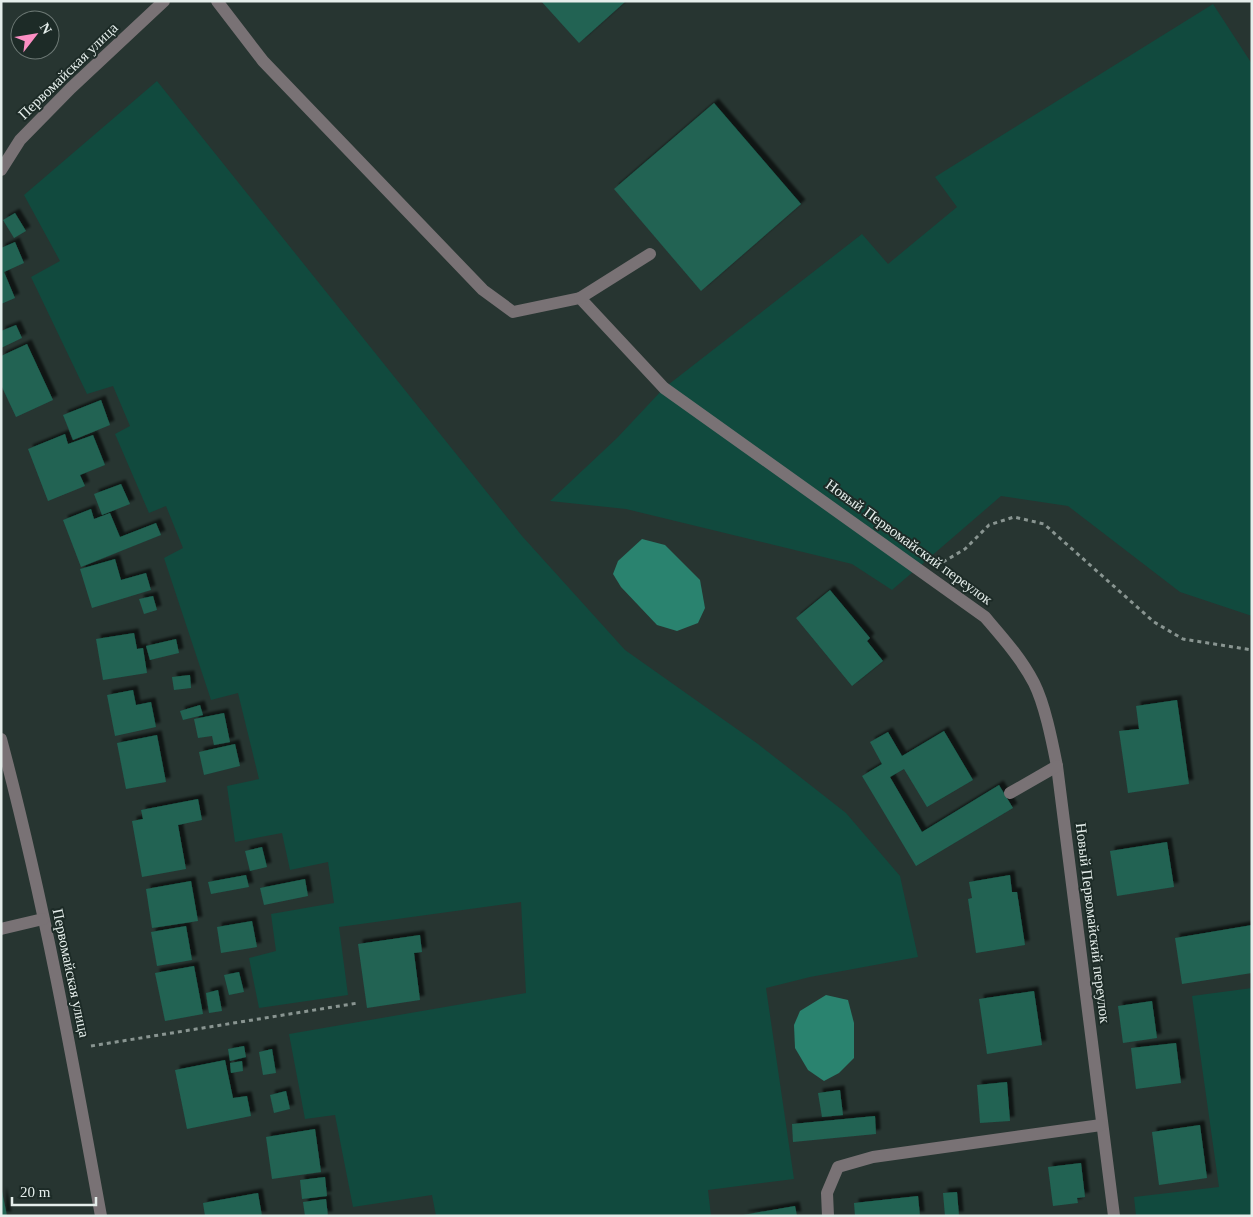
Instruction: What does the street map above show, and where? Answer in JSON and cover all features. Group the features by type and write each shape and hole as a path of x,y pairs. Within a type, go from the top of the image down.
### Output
{"street":[{"name":"Первомайская улица","path":"1,170 20,140 71,88 164,1"},
{"path":"217,1 263,61 483,290 513,312 580,298 650,254"},
{"name":"Новый Первомайский переулок","path":"580,298 664,388 926,573 985,617 1015,651 1035,685 1050,731 1057,766 1114,1216"},
{"name":"Первомайская улица","path":"1,738 43,919 101,1216"},
{"path":"1010,792 1057,766"},
{"path":"1,928 43,919"},
{"path":"828,1216 827,1193 838,1167 873,1157 1101,1125"}],"path":[{"path":"926,573 965,549 989,525 1014,517 1044,524 1154,622 1183,639 1252,650"},
{"path":"70,1050 358,1003"}],"shaded area":[{"path":"1213,4 1252,64 1252,616 1180,592 1068,506 1001,496 892,590 852,564 626,509 550,501 617,438 664,388 862,234 888,264 957,207 935,177"},
{"path":"157,81 522,536 625,650 758,744 846,813 900,876 918,957 810,977 766,988 794,1179 708,1190 711,1216 436,1216 432,1195 353,1207 335,1115 305,1119 289,1034 526,993 521,902 339,927 348,995 259,1008 249,958 276,951 271,914 334,903 328,862 290,870 282,833 235,842 227,786 259,779 238,693 211,700 164,558 183,548 166,506 149,513 115,434 130,426 113,386 87,394 31,277 60,261 24,195"},
{"path":"642,539 665,545 700,580 705,608 698,623 677,631 657,625 621,587 613,574 618,561"},
{"path":"1252,988 1252,1216 1136,1216 1134,1197 1219,1187 1192,996"},
{"path":"826,995 848,1000 854,1023 854,1058 839,1073 824,1081 808,1070 795,1048 794,1025 800,1011"}],"building":[{"path":"541,1 626,1 579,43"},
{"path":"714,103 801,204 701,291 614,189"},
{"path":"15,213 26,231 14,238 3,220"},
{"path":"15,242 24,263 4,272 15,298 1,304 1,248"},
{"path":"16,325 22,338 1,348 1,331"},
{"path":"27,344 53,400 16,417 1,385 1,356"},
{"path":"101,400 110,425 73,440 63,415"},
{"path":"65,434 68,444 93,435 105,465 80,475 85,486 48,501 28,449"},
{"path":"121,484 130,504 102,515 94,494"},
{"path":"91,509 94,519 110,513 120,537 156,523 161,535 81,567 63,520"},
{"path":"115,559 121,580 146,573 151,590 92,608 80,569"},
{"path":"830,590 870,638 867,641 883,661 852,686 796,618"},
{"path":"153,596 157,610 144,614 139,599"},
{"path":"134,633 137,649 143,648 147,673 103,680 96,639"},
{"path":"176,639 179,653 150,660 146,646"},
{"path":"190,675 191,688 174,690 172,677"},
{"path":"133,690 136,705 151,702 156,727 115,736 107,695"},
{"path":"1177,700 1189,784 1128,793 1119,731 1139,729 1136,706"},
{"path":"200,705 203,715 183,720 180,711"},
{"path":"224,713 230,742 214,745 212,736 198,738 194,719"},
{"path":"944,731 973,780 927,807 904,769 890,777 922,832 999,785 1013,808 916,866 862,776 882,764 870,742 888,732 902,756"},
{"path":"157,735 166,782 126,789 117,743"},
{"path":"235,744 240,766 204,775 199,752"},
{"path":"198,799 202,820 178,825 186,869 142,877 132,821 143,819 141,810"},
{"path":"1167,842 1174,887 1117,896 1110,851"},
{"path":"262,847 267,867 250,871 245,851"},
{"path":"246,875 249,887 211,894 208,882"},
{"path":"1010,875 1012,892 1017,892 1025,945 976,953 968,899 972,898 969,882"},
{"path":"305,879 308,896 264,905 260,888"},
{"path":"191,881 198,921 152,928 146,889"},
{"path":"252,921 257,947 221,953 217,927"},
{"path":"1252,925 1252,973 1182,984 1175,938"},
{"path":"186,926 192,960 157,966 151,932"},
{"path":"420,935 422,952 414,953 420,1000 367,1008 358,944"},
{"path":"194,966 203,1014 165,1021 155,973"},
{"path":"239,972 244,992 229,995 224,975"},
{"path":"218,990 222,1011 209,1013 206,993"},
{"path":"1034,991 1042,1045 987,1054 979,999"},
{"path":"1152,1001 1157,1038 1123,1043 1118,1006"},
{"path":"1176,1043 1181,1083 1136,1089 1131,1048"},
{"path":"244,1046 246,1057 230,1061 228,1049"},
{"path":"272,1049 276,1073 263,1075 259,1052"},
{"path":"225,1060 233,1098 247,1096 251,1116 187,1129 175,1070"},
{"path":"242,1061 243,1071 231,1073 230,1063"},
{"path":"1007,1082 1010,1121 980,1123 977,1085"},
{"path":"840,1090 843,1115 822,1117 818,1093"},
{"path":"286,1091 290,1109 274,1113 270,1095"},
{"path":"875,1116 876,1134 793,1142 792,1124"},
{"path":"1200,1125 1207,1178 1159,1185 1152,1132"},
{"path":"315,1129 321,1172 272,1179 266,1137"},
{"path":"1081,1163 1085,1197 1077,1198 1078,1203 1053,1206 1048,1167"},
{"path":"325,1177 327,1196 302,1199 300,1180"},
{"path":"2,1191 7,1216 1,1216"},
{"path":"957,1192 959,1216 945,1216 943,1193"},
{"path":"258,1193 262,1216 205,1216 203,1203"},
{"path":"918,1196 920,1216 855,1216 854,1203"},
{"path":"326,1199 328,1216 305,1216 303,1202"},
{"path":"795,1206 797,1216 743,1215"}]}
